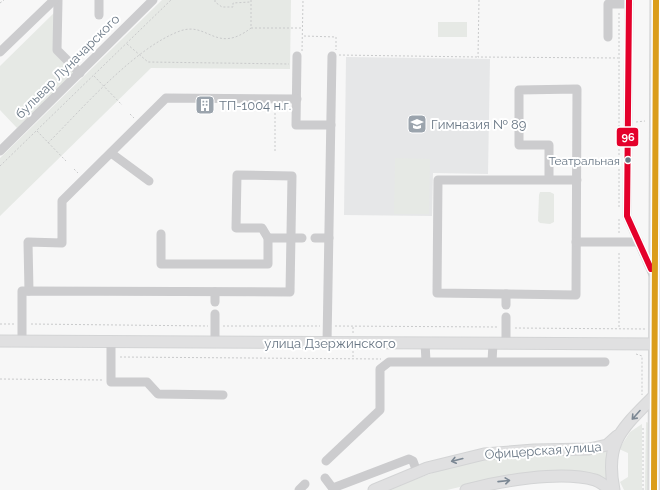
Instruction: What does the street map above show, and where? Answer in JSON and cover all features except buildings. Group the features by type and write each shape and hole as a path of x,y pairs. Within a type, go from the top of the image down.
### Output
{"main road":[{"path":"654,490 655,395 658,365 655,280 656,0"},
{"name":"улица Дзержинского","path":"0,341 658,344"},
{"path":"613,490 610,469 611,452 617,436 655,395"},
{"name":"Офицерская улица","path":"374,490 417,472 484,454 534,450 589,449 607,446 617,436"},
{"name":"Офицерская улица","path":"466,490 495,482 532,478 571,477 596,481 613,490"}],"street":[{"path":"0,52 54,0"},
{"path":"58,0 57,50 80,73"},
{"path":"99,0 99,15"},
{"name":"бульвар Луначарского","path":"0,150 153,0"},
{"path":"608,37 608,4 629,2 627,216 655,280"},
{"path":"327,343 332,56"},
{"path":"299,58 296,125 331,126"},
{"path":"549,180 549,145 519,145 519,90 577,89 577,180 576,295 438,293 438,180 549,180 577,180"},
{"path":"29,291 28,242 62,243 62,201 166,98 297,100"},
{"path":"111,153 149,181"},
{"path":"22,341 22,291 290,292 292,176 237,175 236,228 262,228 268,238 268,264 161,264 161,234"},
{"path":"268,238 302,238"},
{"path":"315,238 329,238"},
{"path":"576,242 639,242"},
{"path":"215,292 215,302"},
{"path":"506,294 506,305"},
{"path":"215,314 215,342"},
{"path":"506,317 506,344"},
{"path":"111,342 111,382 147,382 158,394 222,395"},
{"path":"425,343 426,361"},
{"path":"492,361 493,344"},
{"path":"326,461 380,410 380,368 389,362 604,362"},
{"path":"325,478 334,489 409,459 413,461 417,472"}],"path":[{"path":"0,4 4,0"},
{"path":"0,166 172,0"},
{"path":"215,0 215,2 222,7 233,7 233,0"},
{"path":"127,44 148,62 299,58 303,36 303,0"},
{"path":"478,56 479,0"},
{"path":"233,3 251,1 251,28"},
{"path":"619,4 619,210"},
{"path":"48,143 139,55 162,39 182,30 192,29 222,39 241,35 251,28 303,28"},
{"path":"303,36 336,37 336,55 619,58"},
{"path":"94,75 122,106"},
{"path":"275,99 275,151"},
{"path":"37,130 66,161"},
{"path":"619,218 619,328"},
{"path":"0,324 646,329"},
{"path":"636,354 642,356 642,400"},
{"path":"120,357 384,359"},
{"path":"0,379 107,380"},
{"path":"643,490 644,426"}],"shaded area":[{"path":"162,0 291,0 290,69 151,68 0,216 0,158"},
{"path":"55,12 54,51 75,72 17,128 0,110 0,66"},
{"path":"438,22 467,22 467,37 438,37"},
{"name":"Гимназия № 89","path":"346,57 490,59 488,174 433,173 432,216 344,215"},
{"path":"395,158 430,159 429,214 394,214"},
{"path":"540,192 550,192 554,194 554,222 550,224 540,223 538,221"},
{"path":"646,422 649,423 650,490 645,490"},
{"path":"642,424 642,490 624,490 620,482 628,477 628,453 619,449 630,432"},
{"path":"608,448 610,482 485,481 447,490 387,490 451,466 478,460"}],"transit line":[{"name":"96","path":"629,0 627,216 651,269"},
{"path":"654,490 656,0"}],"place":[{"name":"ТП-1004 н.г.","path":"205,105"},
{"name":"Гимназия № 89","path":"417,124"},
{"name":"Театральная","path":"628,160"}]}
